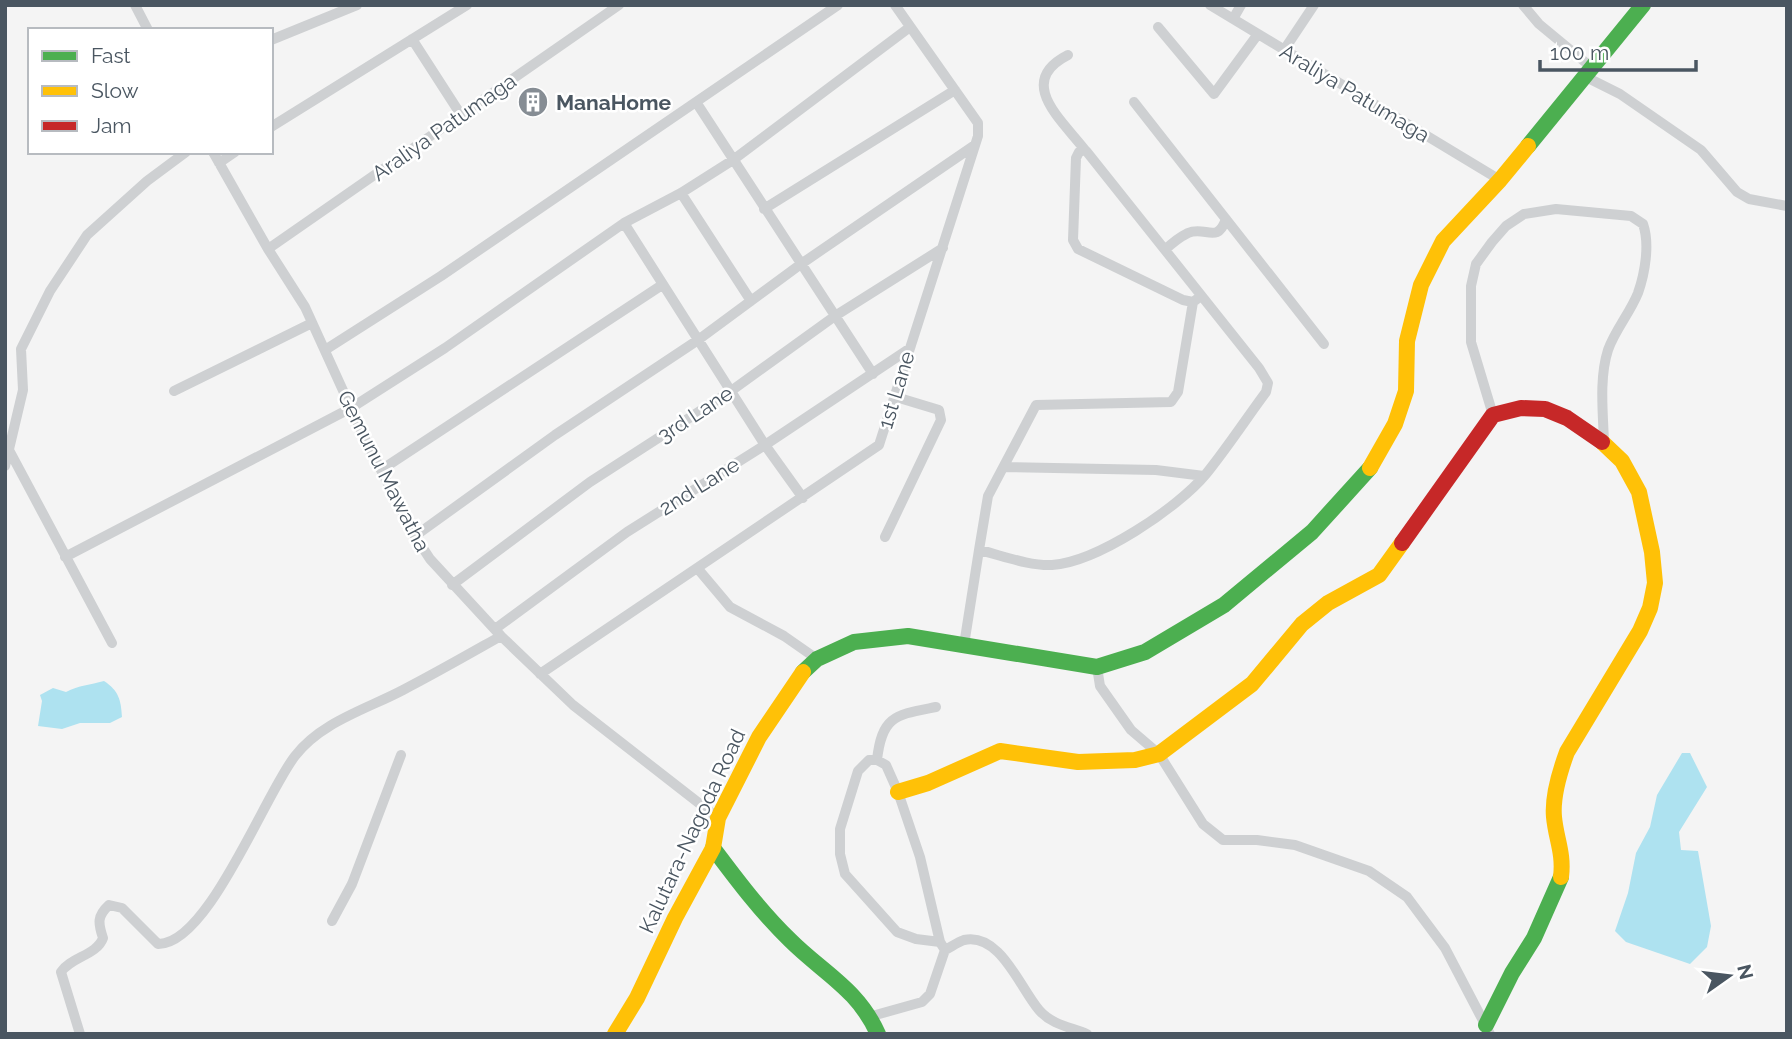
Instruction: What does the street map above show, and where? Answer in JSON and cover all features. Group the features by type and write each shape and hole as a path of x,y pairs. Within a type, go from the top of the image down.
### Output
{"street":[{"path":"135,5 147,28"},
{"path":"273,39 357,5"},
{"path":"273,126 467,5"},
{"name":"Araliya Patumaga","path":"268,249 619,5"},
{"path":"325,350 441,276 838,5"},
{"name":"1st Lane","path":"540,674 879,445 978,136 978,123 895,5"},
{"name":"Araliya Patumaga","path":"1210,5 1500,180"},
{"path":"1233,19 1241,5"},
{"path":"1284,50 1314,5"},
{"path":"1523,5 1588,72 1700,150 1737,192 1749,199 1787,206"},
{"name":"Kalutara-Nagoda Road","path":"615,1034 637,998 675,918 713,848 718,818 759,737 803,672 817,659 854,642 908,635 1097,667 1145,652 1224,605 1312,531 1373,464 1395,424 1406,391 1407,341 1421,285 1429,265 1460,221 1500,180 1643,5"},
{"path":"65,556 351,408 445,348 624,223 681,193 733,160 910,27"},
{"path":"1158,27 1214,94 1258,34"},
{"path":"412,39 461,116"},
{"path":"979,550 1047,565 1080,558 1121,540 1205,476 1266,392 1268,383 1259,368 1197,299 1165,250 1044,96 1042,82 1056,61 1068,55"},
{"path":"764,209 955,90"},
{"path":"696,102 873,374"},
{"path":"1134,102 1324,344"},
{"path":"415,536 555,435 698,340 801,264 975,145"},
{"path":"1085,150 1079,152 1076,158 1073,240 1078,249 1182,300 1197,299"},
{"path":"5,466 23,390 21,349 50,291 87,235 147,181 183,154"},
{"name":"Gemunu Mawatha","path":"214,154 268,249 305,307 381,470 430,559 498,633 573,705 718,818"},
{"path":"219,163 232,154"},
{"path":"681,193 751,300"},
{"path":"1493,415 1471,342 1471,286 1476,264 1506,226 1524,214 1556,209 1631,216 1643,224 1647,235 1645,257 1638,293 1607,352 1603,379 1604,442"},
{"path":"1165,250 1189,232 1216,233 1223,228 1226,219"},
{"path":"624,223 765,445 803,498"},
{"name":"3rd Lane","path":"452,585 590,482 731,391 835,316 943,248"},
{"path":"381,470 662,285"},
{"path":"964,645 988,496 1036,405 1171,402 1178,392 1197,299"},
{"path":"174,391 312,323"},
{"name":"2nd Lane","path":"80,1034 61,972 66,965 101,945 103,938 98,923 100,913 109,905 122,908 158,944 179,939 207,909 295,755 323,731 402,691 498,633 627,532 765,445 909,349"},
{"path":"885,537 942,420 939,410 896,397"},
{"path":"898,792 928,783 999,751 1078,762 1135,760 1158,754 1252,684 1302,624 1328,603 1379,575 1493,415 1510,408 1541,406 1604,442 1634,475 1654,558 1655,585 1647,617 1567,752 1560,772 1554,815 1563,858 1560,881 1534,938 1512,972 1488,1029"},
{"path":"9,450 112,643"},
{"path":"1004,467 1156,470 1205,476"},
{"path":"698,569 730,607 783,636 817,659"},
{"path":"1097,667 1101,686 1131,730 1158,754 1203,824 1223,840 1257,840 1295,845 1369,871 1407,897 1445,948 1488,1029"},
{"path":"877,760 880,738 888,722 936,707"},
{"path":"331,921 352,884 401,755"},
{"path":"872,1016 922,1002 930,994 942,946 920,857 898,792 886,765 877,760 869,760 858,771 841,828 840,855 845,874 898,932 942,946 977,939 997,949 1040,1011 1059,1026 1087,1034"},
{"path":"713,848 791,942 842,982 872,1016 878,1034"}],"water":[{"path":"104,681 118,696 122,717 110,723 80,723 62,729 38,726 42,701 40,695 53,688 66,692"},
{"path":"1682,753 1690,753 1707,787 1679,832 1681,850 1698,851 1711,926 1707,947 1690,964 1626,942 1615,931 1628,893 1636,853 1650,827 1657,795"}],"traffic: fast":[{"path":"1528,146 1643,5"},
{"path":"803,672 817,659 854,642 908,636 1097,667 1145,652 1224,605 1312,532 1370,468"},
{"path":"713,848 779,929 850,993 870,1018 878,1034"},
{"path":"1486,1025 1512,973 1534,938 1561,877"}],"traffic: slow":[{"path":"1370,468 1395,424 1406,391 1407,341 1421,285 1443,241 1528,146"},
{"path":"1561,877 1554,809 1555,792 1562,767 1567,752 1640,631 1650,608 1655,583 1652,552 1639,492 1622,461 1602,442"},
{"path":"898,792 928,783 1000,751 1078,762 1135,760 1159,754 1252,684 1302,624 1328,603 1379,575 1402,543"},
{"path":"615,1034 637,998 675,918 713,848 718,818 759,737 803,672"}],"traffic: jam":[{"path":"1402,543 1493,415 1521,408 1545,409 1567,418 1602,442"}],"place":[{"name":"ManaHome","path":"533,102"}]}
